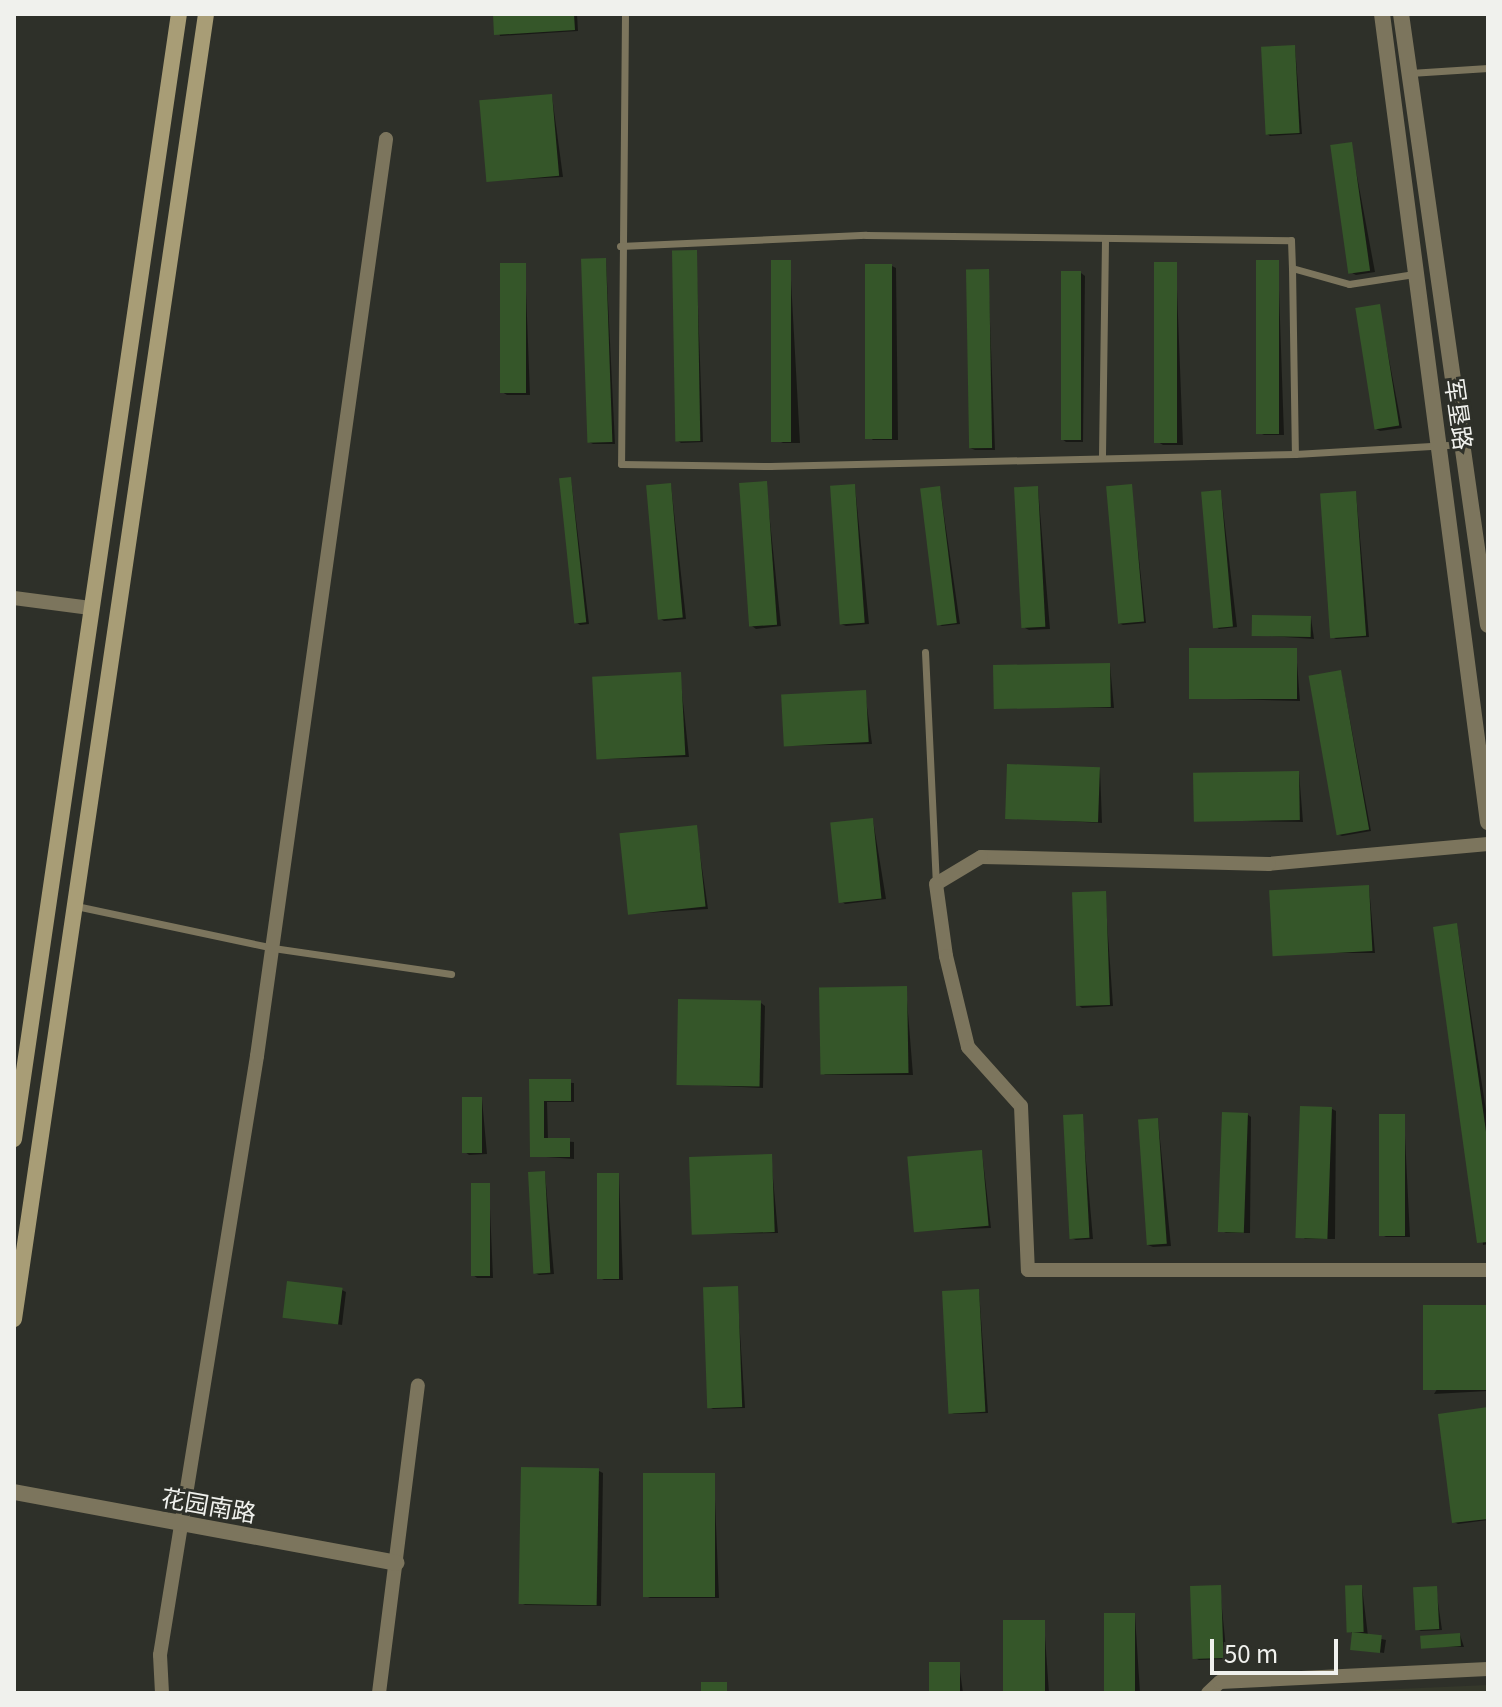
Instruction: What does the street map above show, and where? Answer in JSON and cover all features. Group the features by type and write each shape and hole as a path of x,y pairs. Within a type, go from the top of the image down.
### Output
{"main road":[{"path":"14,1139 179,14"},
{"path":"14,1319 206,14"}],"street":[{"name":"军垦路","path":"1382,14 1488,822"},
{"name":"军垦路","path":"1401,14 1488,625"},
{"path":"162,1693 160,1655 273,948 386,139"},
{"path":"14,598 90,608"},
{"path":"1488,844 1269,864 981,857 936,884 946,956 968,1047 1021,1106 1028,1270 1488,1270"},
{"path":"379,1693 418,1385"},
{"name":"花园南路","path":"14,1492 396,1563"},
{"path":"1208,1693 1220,1682 1488,1669"}],"lane":[{"path":"625,14 620,246 621,464 770,466 1102,455 1295,454 1441,448 1461,444"},
{"path":"1407,73 1488,68"},
{"path":"620,246 866,235 1291,240 1295,454"},
{"path":"1102,455 1105,240"},
{"path":"1292,268 1349,284 1415,274"},
{"path":"925,652 936,884"},
{"path":"76,906 273,948 451,974"}],"shaded area":[{"path":"1488,1685 1488,1693 1308,1693"}],"building":[{"path":"493,14 574,14 575,30 494,35"},
{"path":"1295,45 1300,133 1266,135 1261,47"},
{"path":"552,94 559,176 486,182 479,100"},
{"path":"1352,142 1370,271 1348,274 1330,145"},
{"path":"672,250 697,250 700,441 675,441"},
{"path":"606,258 612,442 587,443 581,259"},
{"path":"771,260 791,260 791,442 771,442"},
{"path":"1256,260 1279,260 1279,434 1256,434"},
{"path":"1154,262 1177,262 1177,443 1154,443"},
{"path":"500,263 526,263 526,393 500,393"},
{"path":"865,264 892,264 892,439 865,439"},
{"path":"966,269 989,269 992,448 969,448"},
{"path":"1061,271 1081,271 1081,440 1061,440"},
{"path":"1380,304 1399,425 1375,429 1355,308"},
{"path":"571,477 586,622 574,623 559,478"},
{"path":"767,481 777,625 749,627 739,483"},
{"path":"671,483 683,617 658,620 646,485"},
{"path":"855,484 865,623 840,624 830,486"},
{"path":"1132,484 1144,621 1118,624 1106,486"},
{"path":"940,486 957,623 937,625 920,488"},
{"path":"1038,486 1045,627 1021,628 1014,487"},
{"path":"1221,490 1233,626 1213,628 1201,492"},
{"path":"1356,491 1366,636 1330,638 1320,494"},
{"path":"1252,615 1311,616 1311,637 1252,636"},
{"path":"1189,648 1297,648 1297,699 1189,699"},
{"path":"1110,663 1111,707 994,709 993,665"},
{"path":"1341,670 1369,830 1337,835 1309,676"},
{"path":"681,672 685,755 596,760 592,677"},
{"path":"866,690 869,742 784,746 781,694"},
{"path":"1007,764 1100,767 1098,822 1005,819"},
{"path":"1299,771 1300,820 1194,822 1193,773"},
{"path":"873,818 881,899 839,903 830,822"},
{"path":"697,825 706,907 628,915 619,833"},
{"path":"1369,885 1372,951 1273,956 1269,890"},
{"path":"1106,891 1110,1005 1076,1006 1072,892"},
{"path":"1457,923 1488,1146 1488,1242 1477,1243 1433,927"},
{"path":"907,986 909,1073 821,1075 819,988"},
{"path":"678,999 761,1000 759,1086 676,1085"},
{"path":"529,1079 571,1079 571,1101 544,1101 544,1138 570,1138 570,1157 530,1157"},
{"path":"462,1097 482,1097 482,1153 462,1153"},
{"path":"1300,1106 1332,1107 1327,1239 1295,1238"},
{"path":"1222,1112 1248,1113 1244,1233 1218,1232"},
{"path":"1083,1114 1089,1238 1070,1239 1063,1115"},
{"path":"1379,1114 1405,1114 1405,1236 1379,1236"},
{"path":"1158,1118 1167,1244 1147,1245 1138,1119"},
{"path":"982,1150 989,1226 914,1232 907,1157"},
{"path":"772,1154 775,1232 692,1235 689,1157"},
{"path":"545,1171 550,1273 533,1274 528,1172"},
{"path":"597,1173 619,1173 619,1279 597,1279"},
{"path":"471,1183 490,1183 490,1276 471,1276"},
{"path":"287,1281 343,1288 338,1325 282,1318"},
{"path":"738,1286 742,1407 707,1408 703,1287"},
{"path":"979,1289 985,1412 948,1414 942,1291"},
{"path":"1423,1305 1488,1305 1488,1390 1423,1390"},
{"path":"1488,1407 1488,1519 1452,1523 1438,1414"},
{"path":"521,1467 599,1468 597,1605 519,1604"},
{"path":"643,1473 715,1473 715,1597 643,1597"},
{"path":"1221,1585 1224,1658 1193,1659 1190,1586"},
{"path":"1362,1585 1364,1632 1347,1633 1345,1586"},
{"path":"1437,1586 1439,1629 1415,1630 1413,1587"},
{"path":"1104,1613 1135,1613 1135,1693 1104,1693"},
{"path":"1003,1620 1045,1620 1045,1693 1003,1693"},
{"path":"1352,1632 1382,1635 1380,1653 1350,1650"},
{"path":"1460,1633 1461,1646 1421,1649 1420,1636"},
{"path":"929,1662 960,1662 960,1693 929,1693"},
{"path":"701,1682 727,1682 727,1693 701,1693"}]}
